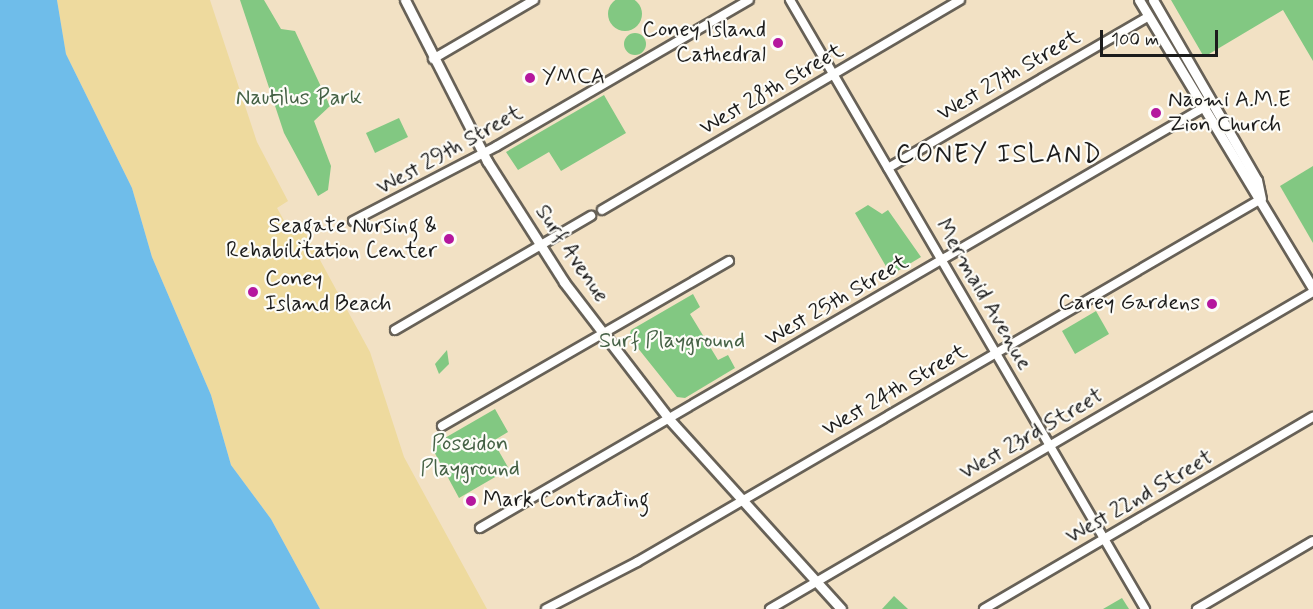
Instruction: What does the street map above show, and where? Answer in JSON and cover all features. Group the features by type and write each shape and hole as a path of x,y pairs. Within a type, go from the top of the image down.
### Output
{"main road":[{"name":"Surf Avenue","path":"405,0 433,59 483,153 540,246 602,334 669,420 841,609"},
{"path":"1139,0 1248,187 1261,199 1313,290"},
{"path":"1153,0 1257,180 1261,199"}],"street":[{"path":"433,59 534,0"},
{"name":"West 29th Street","path":"353,221 483,153 749,0"},
{"name":"Mermaid Avenue","path":"790,0 1145,609"},
{"name":"West 28th Street","path":"602,210 960,0"},
{"name":"West 27th Street","path":"888,168 1149,16"},
{"name":"West 25th Street","path":"480,528 1212,103"},
{"name":"West 24th Street","path":"546,609 742,501 1261,199"},
{"path":"395,330 591,216"},
{"path":"442,426 729,261"},
{"name":"West 23rd Street","path":"770,609 1313,290"},
{"name":"West 22nd Street","path":"984,609 1313,417"},
{"path":"1197,609 1313,542"}],"green space":[{"path":"625,-3 637,2 642,14 637,26 625,31 613,26 608,14 613,2"},
{"name":"Nautilus Park","path":"240,0 264,0 281,29 295,31 330,106 314,121 331,166 328,190 318,196 284,133"},
{"path":"1171,0 1313,0 1313,61 1283,10 1204,57"},
{"path":"635,33 645,40 646,44 639,54 635,55 625,48 624,44 631,34"},
{"path":"604,95 626,133 561,171 549,152 518,170 506,152"},
{"path":"399,118 408,137 375,153 366,133"},
{"path":"1313,166 1313,243 1280,186"},
{"path":"868,205 882,214 888,210 921,257 891,275 855,213"},
{"name":"Surf Playground","path":"693,294 700,307 690,314 718,360 728,355 735,368 685,398 677,397 629,337 631,330"},
{"path":"1096,311 1109,334 1075,354 1062,331"},
{"path":"447,350 449,364 439,374 435,364"},
{"name":"Poseidon Playground","path":"495,409 508,432 493,441 509,469 459,498 431,446"},
{"path":"894,596 908,609 882,609"},
{"path":"1122,598 1129,609 1103,609"}],"sand":[{"name":"Coney Island Beach","path":"57,0 210,0 257,142 288,201 277,208 290,231 301,225 370,352 404,457 487,609 320,609 271,519 231,465 211,395 152,257 132,188 66,54"}],"water":[{"path":"0,0 57,0 66,54 132,188 152,257 211,395 231,465 271,519 320,609 0,609"}],"place":[{"name":"Coney Island Cathedral","path":"778,43"},
{"name":"YMCA","path":"530,78"},
{"name":"Naomi A.M.E Zion Church","path":"1156,113"},
{"name":"Seagate Nursing & Rehabilitation Center","path":"449,239"},
{"name":"Coney Island Beach","path":"253,292"},
{"name":"Carey Gardens","path":"1212,304"},
{"name":"Mark Contracting","path":"471,501"}],"district":[{"name":"CONEY ISLAND","path":"999,156"}]}
